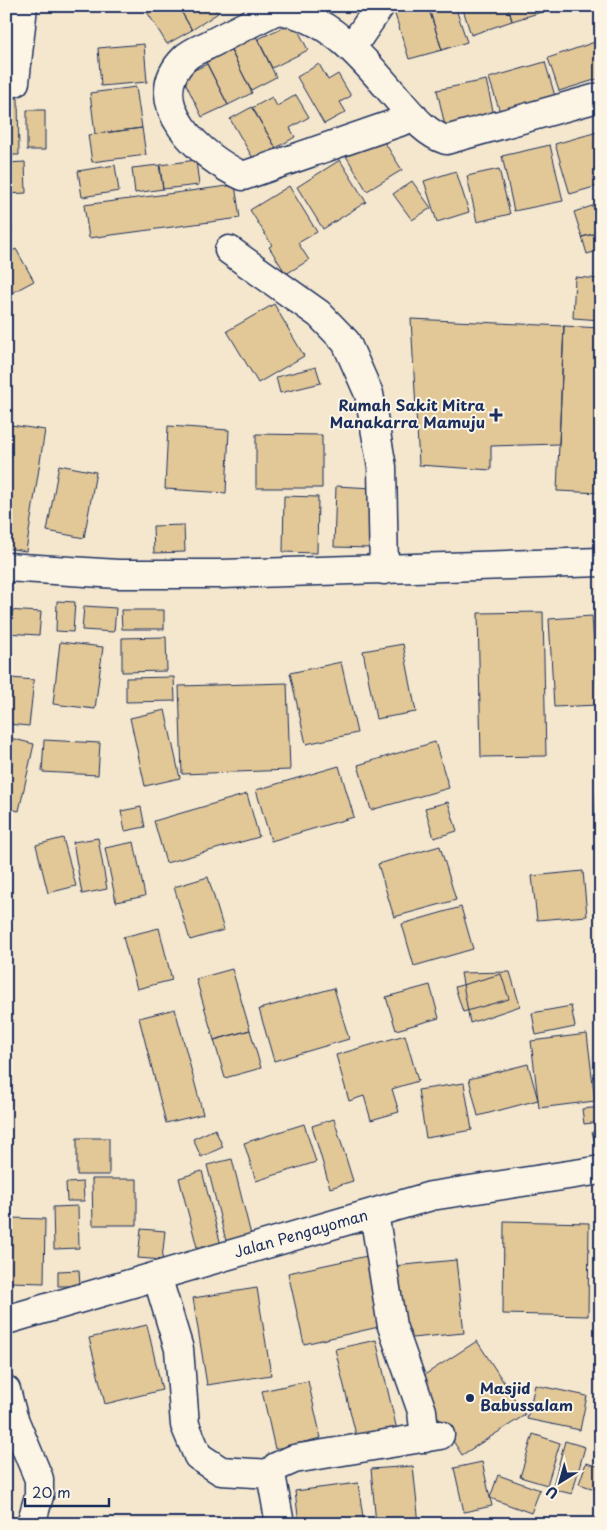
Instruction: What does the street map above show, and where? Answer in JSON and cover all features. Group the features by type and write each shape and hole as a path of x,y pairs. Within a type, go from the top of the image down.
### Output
{"street":[{"path":"6,83 15,82 23,6"},
{"path":"352,48 379,7"},
{"path":"414,117 243,176 205,153 186,136 174,113 168,86 174,70 187,56 277,10 293,12 316,22 352,48 414,117 438,137 454,139 601,97"},
{"path":"229,250 319,314 346,342 369,394 382,467 384,570"},
{"path":"6,567 127,574 221,574 601,562"},
{"name":"Jalan Pengayoman","path":"6,1320 431,1196 601,1170"},
{"path":"280,1524 271,1474 276,1467 294,1459 432,1436 392,1326 374,1213"},
{"path":"157,1276 179,1348 185,1425 198,1456 220,1471 271,1474"},
{"path":"6,1390 13,1418 39,1479 39,1496 31,1524"}],"building":[{"path":"178,6 213,6 218,13 192,30"},
{"path":"178,6 192,30 167,44 144,7"},
{"path":"398,6 428,6 442,50 409,59 393,8"},
{"path":"428,6 455,6 467,42 442,50"},
{"path":"462,6 508,6 512,21 471,35"},
{"path":"508,6 558,6 558,7 512,21"},
{"path":"294,22 308,50 272,68 258,39"},
{"path":"256,36 276,77 251,90 230,49"},
{"path":"595,42 601,58 601,78 559,91 548,58"},
{"path":"144,44 147,82 101,86 98,48"},
{"path":"231,50 252,93 228,105 206,62"},
{"path":"545,62 555,96 500,112 489,78"},
{"path":"207,64 228,105 202,117 182,76"},
{"path":"319,64 328,80 338,74 351,96 340,102 346,112 324,124 297,77"},
{"path":"486,80 494,115 445,126 437,90"},
{"path":"136,87 142,128 95,134 90,93"},
{"path":"296,95 309,117 290,128 295,137 276,148 252,108 272,97 277,106"},
{"path":"6,98 18,98 19,155 6,155"},
{"path":"252,107 276,148 254,160 230,119"},
{"path":"27,110 45,110 45,150 27,150"},
{"path":"142,128 146,155 92,162 88,135"},
{"path":"601,131 601,185 570,194 555,144"},
{"path":"380,135 402,170 367,191 346,156"},
{"path":"550,145 563,201 514,211 502,156"},
{"path":"196,160 199,185 163,189 160,165"},
{"path":"340,160 366,202 323,229 297,187"},
{"path":"25,162 26,193 6,194 6,163"},
{"path":"115,165 119,191 82,197 78,171"},
{"path":"159,165 163,189 135,193 132,168"},
{"path":"499,169 510,214 477,222 467,176"},
{"path":"456,171 469,212 437,222 424,181"},
{"path":"412,181 431,208 412,220 393,194"},
{"path":"235,185 240,218 89,238 84,205"},
{"path":"289,186 317,232 298,243 309,260 286,274 269,247 272,245 250,210"},
{"path":"6,200 10,200 12,231 6,231"},
{"path":"601,203 601,232 582,237 574,212"},
{"path":"601,232 601,250 587,254 582,237"},
{"path":"16,249 34,281 6,296 6,254"},
{"path":"575,277 601,279 601,320 573,318"},
{"path":"274,304 304,356 258,383 227,331"},
{"path":"411,319 564,326 559,444 491,446 491,470 419,465"},
{"path":"564,326 601,328 601,493 557,491"},
{"path":"316,367 321,383 280,393 276,377"},
{"path":"11,425 45,430 26,551 6,548 6,456"},
{"path":"168,426 229,430 226,493 165,489"},
{"path":"256,434 322,435 322,488 256,488"},
{"path":"59,465 96,472 84,538 47,531"},
{"path":"336,486 373,488 371,548 334,547"},
{"path":"284,496 318,497 317,553 283,552"},
{"path":"184,525 185,552 154,553 153,526"},
{"path":"57,601 75,602 73,632 56,631"},
{"path":"84,606 116,608 114,632 82,630"},
{"path":"6,610 41,612 39,635 6,633"},
{"path":"121,610 164,610 164,629 122,629"},
{"path":"543,612 546,756 481,757 478,613"},
{"path":"592,616 598,705 554,707 549,619"},
{"path":"166,637 167,671 122,672 122,638"},
{"path":"60,642 103,647 95,709 53,704"},
{"path":"403,644 416,712 376,719 363,651"},
{"path":"341,662 357,733 306,744 290,673"},
{"path":"174,677 175,701 126,702 126,678"},
{"path":"11,678 34,680 29,726 7,724"},
{"path":"287,683 290,770 182,774 179,686"},
{"path":"165,710 180,778 145,786 130,718"},
{"path":"6,737 34,744 19,811 6,808"},
{"path":"44,740 100,743 98,775 42,772"},
{"path":"435,742 449,788 371,810 358,765"},
{"path":"598,763 601,763 601,820 595,820"},
{"path":"339,766 354,817 271,841 256,790"},
{"path":"247,794 259,837 166,863 154,821"},
{"path":"448,802 457,831 434,838 425,808"},
{"path":"141,807 145,827 125,831 121,811"},
{"path":"63,838 76,886 48,893 36,845"},
{"path":"98,838 107,889 82,894 73,842"},
{"path":"134,842 145,896 116,902 105,848"},
{"path":"440,846 456,900 394,917 378,864"},
{"path":"583,871 587,916 537,920 532,876"},
{"path":"208,877 224,930 190,940 174,887"},
{"path":"461,907 473,949 414,966 402,924"},
{"path":"159,928 172,980 137,989 123,937"},
{"path":"232,969 250,1030 214,1040 196,979"},
{"path":"510,972 520,1006 470,1023 461,973"},
{"path":"501,974 509,999 463,1012 455,987"},
{"path":"430,985 439,1018 396,1030 386,997"},
{"path":"334,988 349,1039 274,1061 259,1009"},
{"path":"571,1006 575,1027 536,1035 532,1013"},
{"path":"175,1009 203,1114 166,1123 139,1018"},
{"path":"250,1030 261,1068 225,1078 214,1040"},
{"path":"587,1034 595,1101 539,1108 531,1041"},
{"path":"405,1035 418,1081 392,1089 399,1112 371,1120 364,1096 349,1101 336,1055"},
{"path":"528,1064 538,1100 478,1116 469,1079"},
{"path":"464,1083 472,1130 426,1138 418,1090"},
{"path":"601,1107 601,1122 584,1124 582,1109"},
{"path":"334,1119 353,1181 330,1188 312,1126"},
{"path":"304,1124 316,1162 256,1181 244,1143"},
{"path":"215,1129 223,1147 201,1157 193,1139"},
{"path":"601,1130 601,1157 599,1157 592,1132"},
{"path":"77,1138 109,1138 109,1175 77,1175"},
{"path":"232,1159 252,1239 227,1245 207,1165"},
{"path":"202,1171 222,1249 199,1255 179,1178"},
{"path":"92,1179 137,1179 137,1225 93,1225"},
{"path":"83,1182 84,1201 67,1201 66,1183"},
{"path":"78,1206 79,1248 54,1249 53,1207"},
{"path":"10,1218 45,1219 44,1283 9,1282"},
{"path":"504,1221 589,1223 588,1316 503,1314"},
{"path":"141,1229 165,1231 162,1260 138,1258"},
{"path":"367,1256 383,1326 304,1344 288,1273"},
{"path":"456,1260 464,1333 402,1339 394,1266"},
{"path":"79,1270 80,1286 58,1286 58,1271"},
{"path":"257,1288 271,1375 207,1385 193,1298"},
{"path":"600,1316 601,1361 598,1361"},
{"path":"147,1325 162,1390 105,1404 89,1338"},
{"path":"376,1340 397,1430 357,1439 335,1349"},
{"name":"Masjid Babussalam","path":"477,1341 525,1415 462,1455 415,1381"},
{"path":"308,1381 321,1438 275,1449 262,1391"},
{"path":"535,1385 587,1396 580,1430 527,1419"},
{"path":"533,1434 560,1443 547,1485 520,1477"},
{"path":"565,1441 585,1447 572,1494 552,1489"},
{"path":"482,1462 492,1506 464,1512 454,1468"},
{"path":"586,1463 601,1467 601,1491 579,1484"},
{"path":"413,1466 419,1524 376,1524 371,1469"},
{"path":"498,1475 540,1490 531,1513 490,1498"},
{"path":"358,1483 364,1524 299,1524 295,1491"}],"place":[{"name":"Rumah Sakit Mitra Manakarra Mamuju","path":"496,415"},
{"name":"Masjid Babussalam","path":"470,1398"}]}
